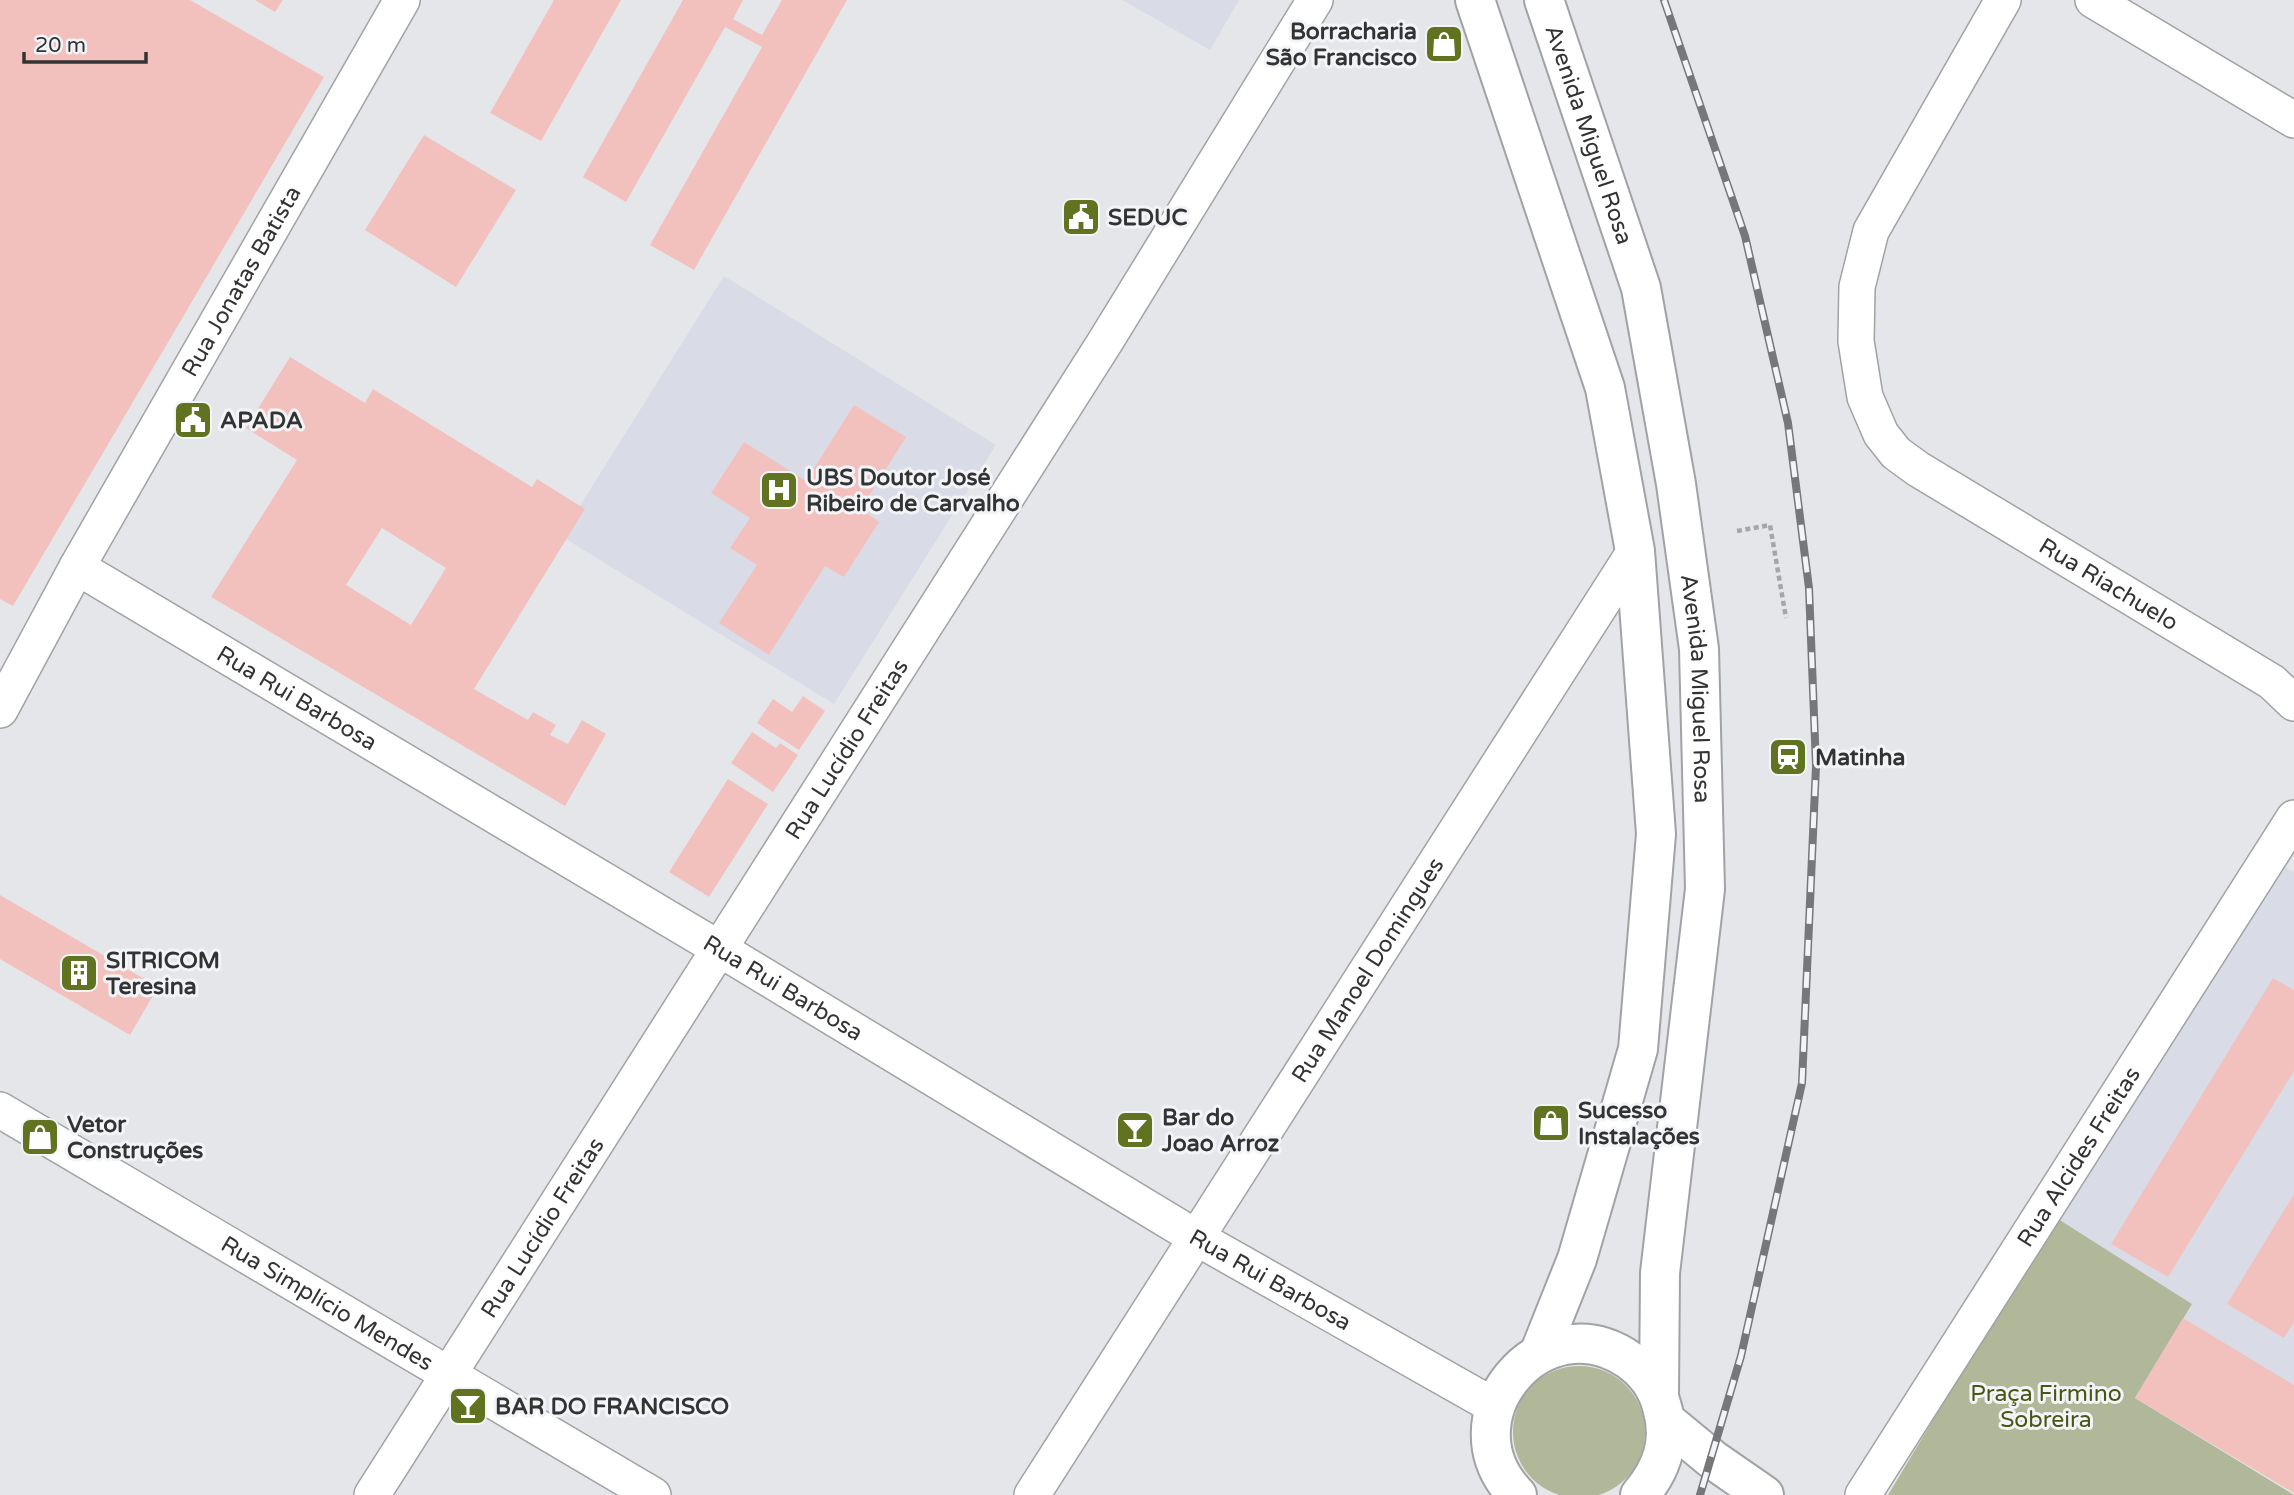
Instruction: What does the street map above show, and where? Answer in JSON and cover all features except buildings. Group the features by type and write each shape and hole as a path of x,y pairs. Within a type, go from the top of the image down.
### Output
{"main road":[{"path":"1475,0 1605,388 1635,551 1656,834 1638,1049 1577,1259 1539,1354"},
{"name":"Avenida Miguel Rosa","path":"1544,0 1641,288 1676,484 1699,649 1705,889 1660,1273 1662,1407 1666,1449 1655,1476 1640,1495"},
{"path":"1501,1485 1491,1447 1494,1406 1512,1374 1539,1354 1565,1345 1593,1345 1620,1354 1643,1370 1662,1407 1712,1459 1764,1495"}],"street":[{"name":"Rua Jonatas Batista","path":"4,690 402,0"},
{"name":"Rua Lucídio Freitas","path":"372,1495 1105,342 1315,0"},
{"name":"Rua Riachuelo","path":"2003,0 1871,231 1857,287 1856,341 1865,397 1881,434 1896,453 1918,469 2272,682 2294,703"},
{"path":"2093,0 2294,120"},
{"name":"Rua Manoel Domingues","path":"1032,1495 1635,551"},
{"name":"Rua Rui Barbosa","path":"77,567 718,948 1198,1238 1494,1406"},
{"name":"Rua Alcides Freitas","path":"1863,1495 2294,818"},
{"name":"Rua Simplício Mendes","path":"0,1110 653,1495"}],"path":[{"path":"1737,531 1770,525 1786,618"}],"shaded area":[{"path":"1122,0 1239,0 1210,50"},
{"name":"UBS Doutor José Ribeiro de Carvalho","path":"724,276 996,445 834,704 561,536"},
{"path":"2280,864 2294,872 2294,1493 2135,1398 2192,1304 2055,1217"}],"green space":[{"name":"Praça Firmino Sobreira","path":"2055,1217 2192,1304 2135,1398 2294,1495 1888,1495"},
{"path":"1579,1366 1604,1371 1626,1385 1640,1407 1645,1432 1640,1457 1626,1479 1604,1493 1579,1498 1554,1493 1532,1479 1518,1457 1513,1432 1518,1407 1532,1385 1554,1371"}],"railway":[{"path":"1664,0 1745,236 1788,423 1809,588 1816,766 1802,1083 1741,1356 1700,1495"}],"place":[{"name":"Borracharia São Francisco","path":"1444,44"},
{"name":"SEDUC","path":"1081,217"},
{"name":"APADA","path":"193,420"},
{"name":"UBS Doutor José Ribeiro de Carvalho","path":"779,490"},
{"name":"Matinha","path":"1788,757"},
{"name":"SITRICOM Teresina","path":"79,973"},
{"name":"Sucesso Instalações","path":"1551,1123"},
{"name":"Bar do Joao Arroz","path":"1135,1130"},
{"name":"Vetor Construções","path":"40,1137"},
{"name":"BAR DO FRANCISCO","path":"468,1406"}]}
